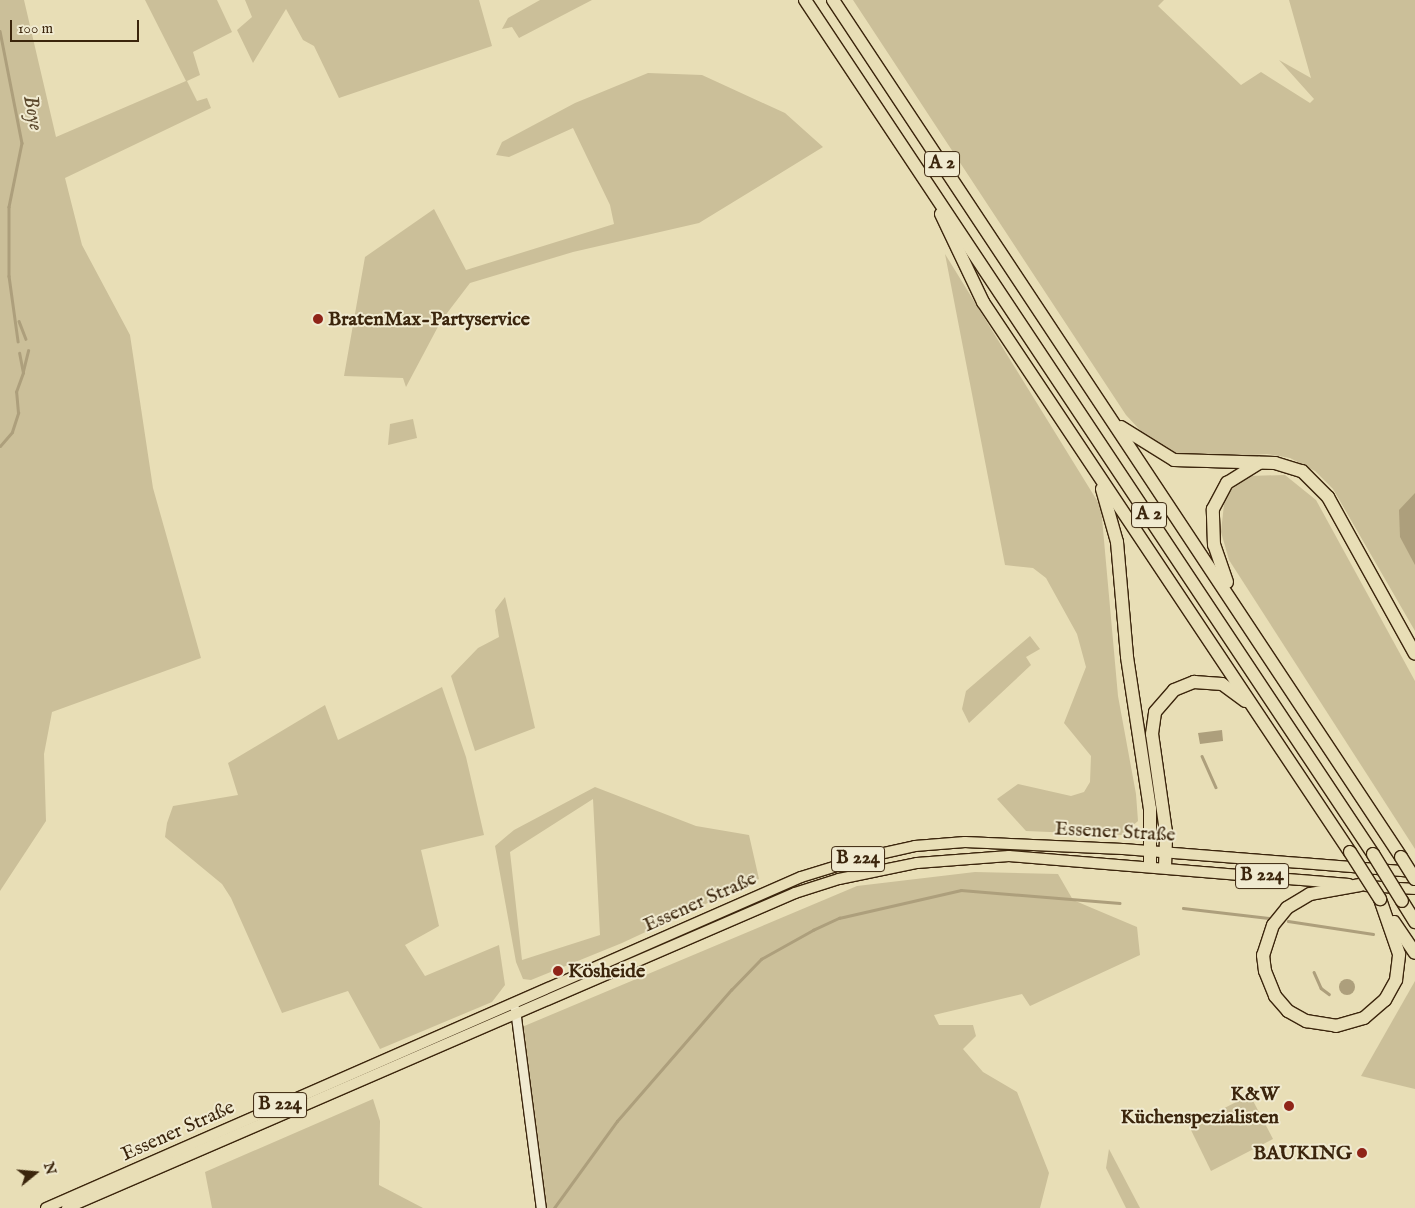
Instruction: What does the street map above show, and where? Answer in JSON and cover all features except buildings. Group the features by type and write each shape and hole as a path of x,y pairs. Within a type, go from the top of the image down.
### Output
{"highway":[{"name":"A 2","path":"805,0 1373,854 1415,922"},
{"name":"A 2","path":"833,0 1235,603 1415,879"},
{"path":"924,178 983,302 1291,759 1415,954"},
{"path":"1113,420 1148,448 1174,460 1260,463 1302,471 1328,496 1415,654"},
{"path":"1091,463 1110,509 1117,542 1127,657 1150,809 1150,866"},
{"path":"1235,603 1214,545 1213,510 1228,483 1260,463"},
{"path":"1165,867 1166,852 1152,722 1174,690 1205,681 1232,689 1291,759"},
{"path":"1360,885 1310,894 1287,908 1273,925 1263,955 1265,971 1275,996 1288,1011 1306,1021 1336,1026 1364,1018 1385,1000 1396,980 1399,954 1380,899"}],"main road":[{"name":"Essener Straße","path":"46,1208 801,877 866,857 965,842 1166,852 1415,872"},
{"name":"Essener Straße","path":"67,1208 516,1016 795,893 839,878 969,858 1037,857 1415,889"}],"street":[{"path":"514,1002 541,1208"}],"shaded area":[{"path":"0,0 24,0 56,137 186,81 145,0 217,0 232,32 193,52 200,75 187,81 197,101 207,98 211,108 65,178 82,245 130,335 153,488 201,658 52,712 44,754 46,821 0,891"},
{"path":"245,0 479,0 492,46 339,98 314,46 303,40 286,9 253,63 237,30 252,17"},
{"path":"540,0 592,0 519,38 512,27 502,29 508,18"},
{"path":"853,0 1164,0 1158,6 1241,85 1261,72 1310,103 1314,99 1279,60 1311,78 1289,0 1415,0 1415,631 1333,489 1315,471 1290,458 1267,454 1202,458 1176,454 1151,442 1126,415"},
{"path":"648,73 702,75 785,113 823,147 699,223 573,252 470,283 441,321 406,387 403,378 344,376 365,257 434,209 466,270 614,224 610,205 573,128 509,157 496,155 502,142 575,103"},
{"path":"945,254 1101,507 1118,696 1136,794 1138,821 1122,835 1026,831 997,799 1018,784 1071,796 1084,792 1090,782 1091,756 1064,723 1086,667 1077,634 1046,578 1033,568 1005,565"},
{"path":"413,419 417,438 388,445 390,424"},
{"path":"1285,475 1316,500 1415,681 1415,849 1229,560 1221,532 1225,495 1248,476"},
{"path":"1415,493 1415,565 1400,537 1399,510"},
{"path":"505,597 535,728 475,751 451,676 478,648 499,637 495,610"},
{"path":"1030,636 1040,649 1026,657 1031,665 969,723 962,709 966,691"},
{"path":"442,687 466,757 484,835 421,850 439,926 405,945 425,976 499,945 505,985 492,1002 380,1049 348,991 282,1013 231,898 222,884 165,837 167,823 173,806 238,795 228,763 325,705 338,740"},
{"path":"1222,730 1223,741 1200,744 1198,733"},
{"path":"595,787 696,826 749,835 759,879 622,943 531,980 523,979 516,962 495,846 514,830","holes":["593,799 600,935 522,960 510,852"]},
{"path":"975,872 1058,874 1073,900 1137,927 1140,955 1030,1006 1022,994 934,1015 939,1025 973,1025 976,1036 963,1049 983,1072 1017,1092 1049,1173 1040,1208 545,1208 522,1027 857,886"},
{"path":"1347,979 1355,987 1347,995 1339,987"},
{"path":"1415,981 1415,1089 1361,1076"},
{"path":"1250,1095 1273,1139 1211,1171 1189,1126"},
{"path":"373,1099 380,1121 379,1185 423,1208 212,1208 205,1172"},
{"path":"1109,1149 1140,1208 1126,1208 1106,1168"}],"waterway":[{"name":"Boye","path":"0,31 22,143 9,207 9,276 18,341"},
{"name":"Boye","path":"19,321 26,339"},
{"name":"Boye","path":"23,371 28,351"},
{"name":"Boye","path":"0,446 12,432 18,413 16,392 23,373 19,353"},
{"path":"1202,756 1216,787"},
{"path":"554,1208 617,1121 731,990 761,959 813,930 839,918 961,890 1119,903"},
{"path":"1183,908 1268,918"},
{"path":"1288,921 1373,934"},
{"path":"1314,972 1321,988 1329,994"}],"place":[{"name":"BratenMax-Partyservice","path":"318,319"},
{"name":"Kösheide","path":"558,971"},
{"name":"K&W Küchenspezialisten","path":"1289,1106"},
{"name":"BAUKING","path":"1362,1153"}]}
